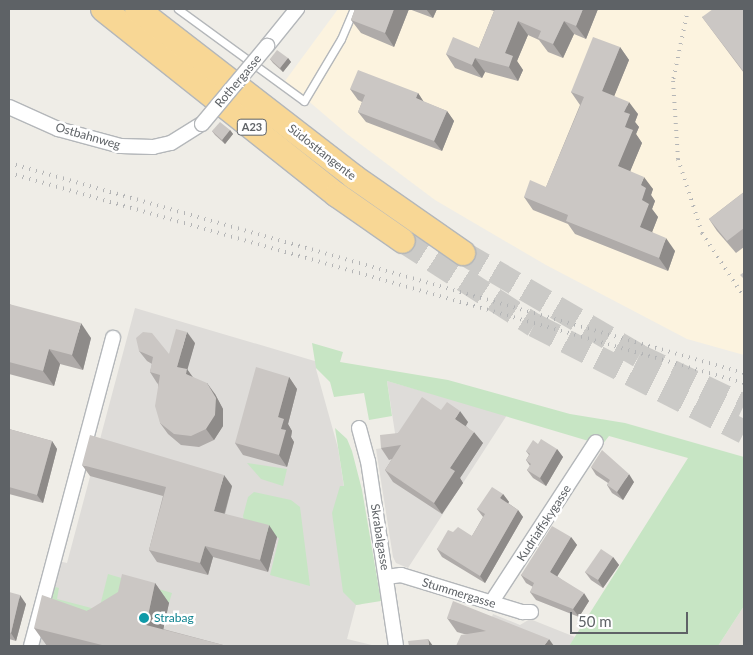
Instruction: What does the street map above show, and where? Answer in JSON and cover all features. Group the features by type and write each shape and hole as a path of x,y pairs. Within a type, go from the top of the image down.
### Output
{"highway":[{"name":"Südosttangente","path":"104,9 337,195 403,241"},
{"name":"Südosttangente","path":"137,9 354,177 463,253"}],"street":[{"name":"Rothergasse","path":"170,143 202,124 297,9"},
{"name":"Ostbahnweg","path":"9,107 58,129 121,146 153,147 170,143"},
{"path":"31,646 113,338"},
{"name":"Skrabalgasse","path":"359,428 368,461 396,646"},
{"name":"Kudriaffskygasse","path":"491,603 596,442"},
{"name":"Stummergasse","path":"387,577 401,575 491,603 531,612"}],"lane":[{"path":"178,9 304,101 341,39 354,9"}],"shaded area":[{"path":"338,9 744,9 744,355 687,339 546,265 435,200 347,134 285,81"},
{"path":"135,308 318,362 316,369 338,448 362,604 356,605 347,639 376,646 36,646 58,561 67,563"},
{"path":"387,381 507,415 408,568 396,563 393,557 376,449 397,446"},
{"path":"744,606 744,646 718,646"},
{"path":"493,614 520,625 530,619 575,637 569,646 482,646"}],"green space":[{"path":"312,343 343,352 340,362 448,380 570,414 625,423 744,457 744,606 718,646 569,646 688,458 609,436 602,445 387,381 392,416 369,420 364,393 334,397 330,382 316,368"},
{"path":"335,428 347,439 352,451 362,490 381,601 356,605 343,592 332,513 340,486 344,486"},
{"path":"247,463 287,469 283,486 261,479"},
{"path":"254,492 291,500 300,507 310,586 270,575 279,538 246,529 243,516 248,497"},
{"path":"108,574 172,593 169,603 132,612 45,613 52,586 59,588 57,599 99,610"}],"building":[{"path":"355,9 394,9 385,33 351,20"},
{"path":"495,9 583,9 576,26 564,21 553,44 538,38 541,31 518,21 505,53 513,56 509,67 475,58 472,65 446,54 453,37 479,48"},
{"path":"713,9 744,9 744,72 702,17"},
{"path":"593,37 620,47 602,91 629,102 624,112 630,114 625,127 633,130 618,166 644,177 641,185 646,188 642,200 649,204 640,227 666,238 659,258 566,221 568,215 524,197 530,180 546,187 584,97 571,92"},
{"path":"277,50 288,58 280,68 270,59"},
{"path":"358,70 418,93 416,98 447,111 434,141 358,112 365,95 350,89"},
{"path":"220,122 230,130 222,140 212,131"},
{"path":"744,192 744,228 727,241 709,219"},
{"path":"9,304 81,323 72,355 49,349 43,371 9,362"},
{"path":"176,329 187,332 177,367 187,369 186,374 207,383 216,398 215,415 206,429 191,436 174,434 160,423 155,406 160,375 150,372 153,357 139,351 136,338 143,332 152,333 169,354"},
{"path":"256,367 289,377 278,417 284,419 281,429 286,430 279,455 235,443"},
{"path":"422,397 441,410 447,402 460,411 455,419 474,432 450,468 455,471 434,503 385,470 401,445 381,448 380,435 398,433"},
{"path":"9,429 52,441 37,495 9,487"},
{"path":"90,435 224,475 214,511 269,525 260,560 205,546 200,563 149,550 166,487 82,465"},
{"path":"541,439 557,449 540,478 527,470 531,464 526,460 530,454 526,451 533,440 538,444"},
{"path":"602,450 629,474 617,492 607,485 610,480 591,467"},
{"path":"492,487 503,494 500,498 518,510 480,576 437,549 448,530 453,532 458,527 472,536 485,514 477,509"},
{"path":"552,526 571,537 550,572 584,593 573,609 530,592 534,583 521,575"},
{"path":"601,549 613,557 598,580 585,572"},
{"path":"122,574 155,583 146,625 227,646 106,646 34,628 42,595 87,611 118,592"},
{"path":"9,592 20,595 11,633 9,632"},
{"path":"453,601 549,639 544,646 456,646 461,635 486,631 447,618"},
{"path":"428,639 429,646 409,646 408,641"}],"tunnel":[{"path":"403,241 534,325 744,432"},
{"path":"463,253 639,356 744,406"}],"railway":[{"path":"688,9 673,81 678,159 702,233 744,297"},
{"path":"9,163 744,373"},
{"path":"9,173 744,383"}],"place":[{"name":"Strabag","path":"144,618"}]}
